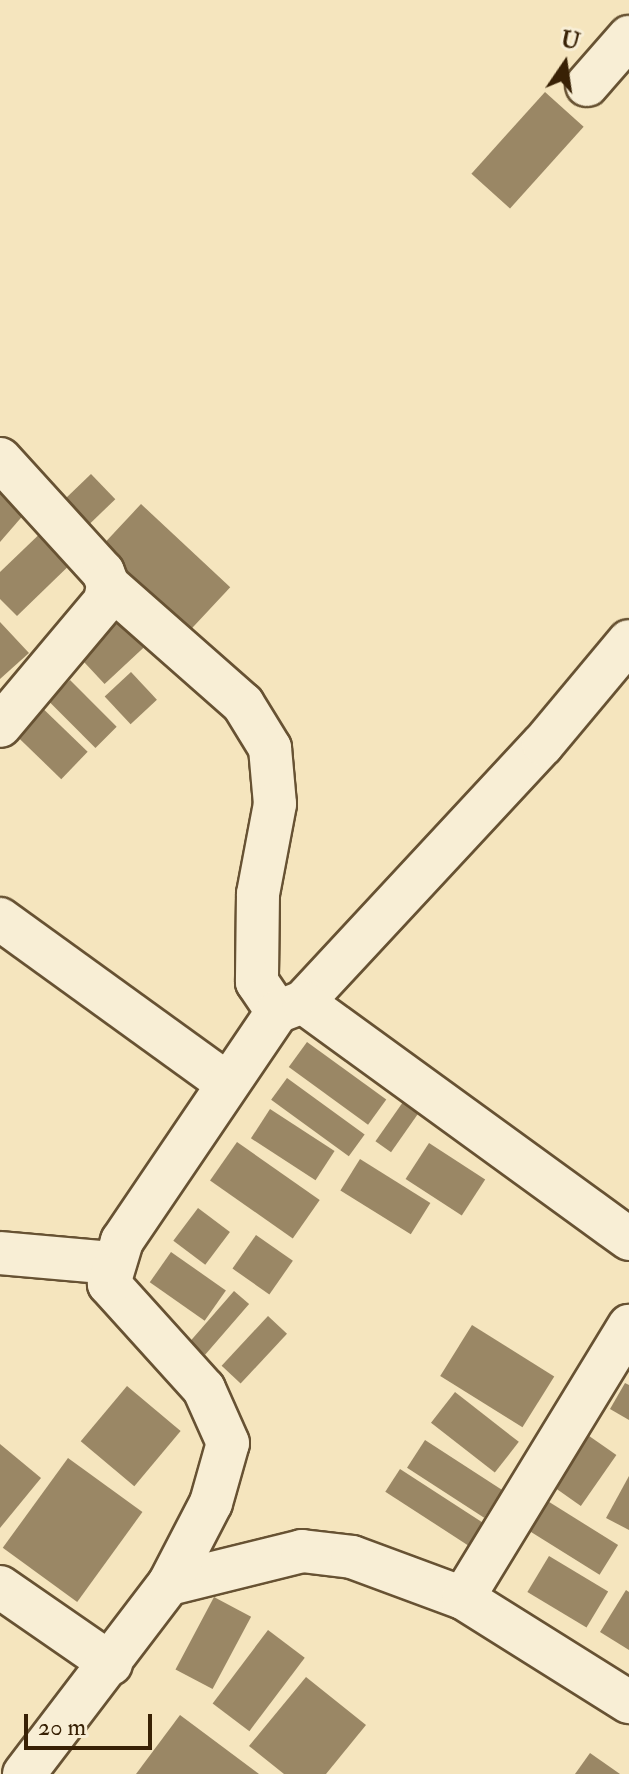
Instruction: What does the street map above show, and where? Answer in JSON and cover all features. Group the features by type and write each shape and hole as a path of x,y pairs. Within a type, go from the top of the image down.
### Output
{"street":[{"path":"587,85 629,37"},
{"path":"0,426 0,435"},
{"path":"0,459 103,572 108,585 243,704 270,748 275,804 258,894 257,982 629,1239"},
{"path":"0,726 105,601 108,585"},
{"path":"31,1772 169,1584 211,1503 228,1443 204,1389 109,1284 122,1241 228,1084 290,1007 543,744 629,641"},
{"path":"0,919 228,1084"},
{"path":"0,1253 113,1263"},
{"path":"463,1598 629,1326"},
{"path":"169,1584 302,1551 352,1557 463,1598 629,1702"},
{"path":"0,1587 111,1664"}],"building":[{"path":"545,92 584,127 510,209 471,174"},
{"path":"91,474 115,499 84,529 60,504"},
{"path":"0,491 26,512 0,542"},
{"path":"141,504 230,587 187,633 98,550"},
{"path":"50,524 80,555 17,616 0,599 0,572"},
{"path":"124,614 150,642 105,684 79,656"},
{"path":"0,622 29,653 0,679"},
{"path":"131,672 157,700 131,724 105,697"},
{"path":"70,680 117,727 95,748 49,701"},
{"path":"33,699 88,752 61,779 7,726"},
{"path":"307,1042 386,1100 368,1125 289,1067"},
{"path":"287,1078 365,1134 349,1156 271,1100"},
{"path":"403,1102 419,1113 391,1152 375,1141"},
{"path":"270,1109 335,1151 316,1180 251,1138"},
{"path":"237,1142 320,1200 293,1238 210,1181"},
{"path":"429,1143 485,1179 462,1216 406,1179"},
{"path":"360,1159 430,1203 411,1234 340,1190"},
{"path":"198,1208 230,1232 205,1265 173,1241"},
{"path":"256,1235 293,1261 269,1294 232,1269"},
{"path":"171,1252 226,1290 205,1321 150,1282"},
{"path":"234,1291 249,1304 205,1355 190,1342"},
{"path":"268,1316 287,1334 241,1383 222,1366"},
{"path":"472,1325 554,1376 522,1427 440,1376"},
{"path":"625,1383 629,1385 629,1420 610,1409"},
{"path":"127,1386 181,1431 134,1486 81,1441"},
{"path":"455,1392 519,1442 495,1473 431,1423"},
{"path":"582,1431 616,1455 581,1506 546,1482"},
{"path":"425,1440 502,1490 484,1518 407,1468"},
{"path":"0,1444 41,1478 0,1528"},
{"path":"68,1458 142,1512 77,1602 3,1548"},
{"path":"400,1469 486,1525 472,1548 385,1492"},
{"path":"629,1476 629,1530 606,1518"},
{"path":"546,1500 618,1545 600,1575 527,1530"},
{"path":"549,1556 608,1592 587,1628 527,1592"},
{"path":"626,1590 629,1592 629,1650 600,1632"},
{"path":"214,1597 251,1617 213,1689 176,1669"},
{"path":"268,1630 305,1658 249,1731 213,1703"},
{"path":"306,1677 366,1725 326,1774 284,1774 249,1746"},
{"path":"180,1715 259,1774 136,1774"},
{"path":"590,1753 620,1774 575,1774"}]}
